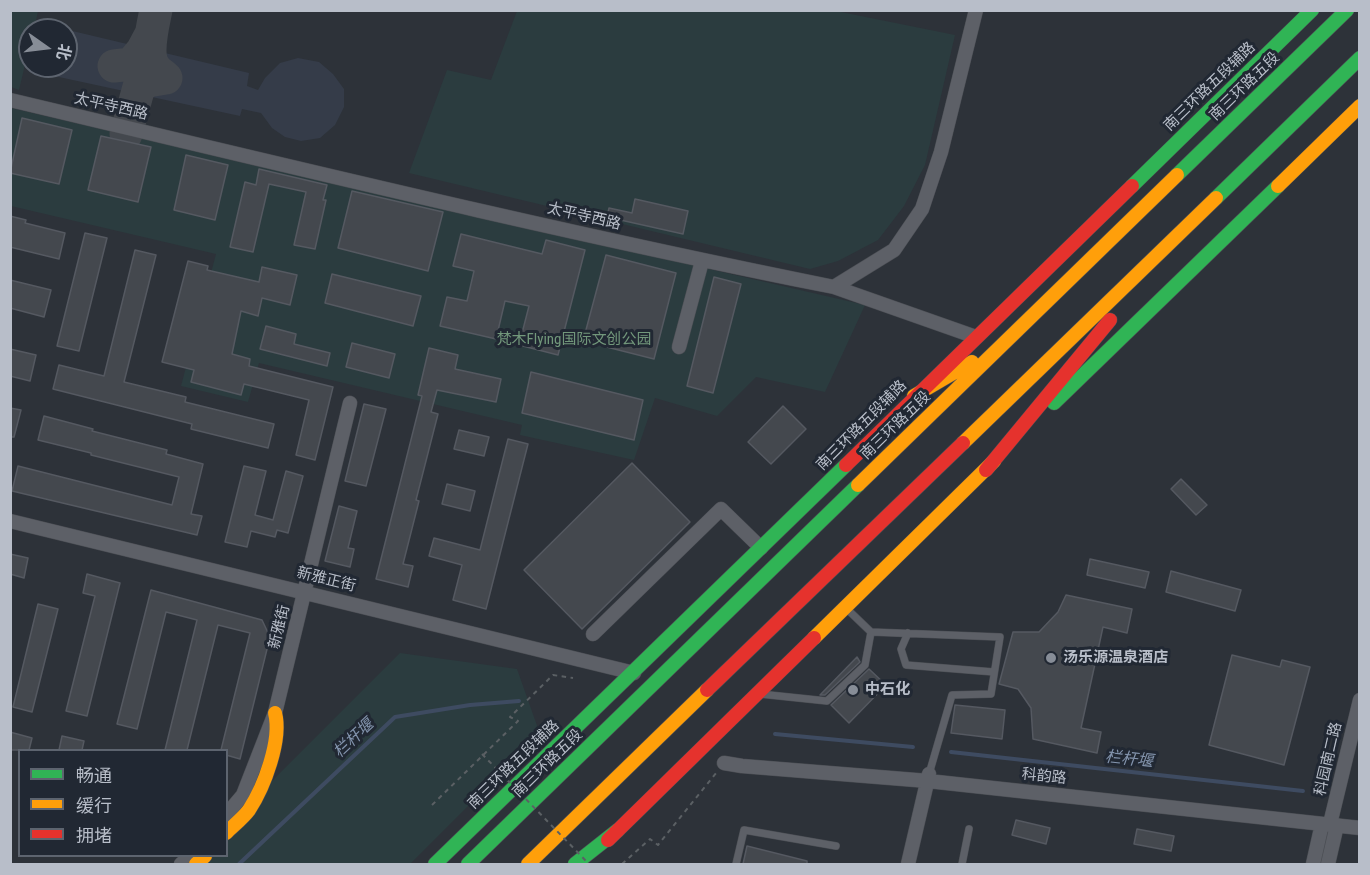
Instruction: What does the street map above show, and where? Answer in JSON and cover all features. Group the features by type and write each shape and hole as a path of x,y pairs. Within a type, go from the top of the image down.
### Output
{"main road":[{"name":"南三环路五段辅路","path":"435,864 634,673 914,396 1312,10"},
{"name":"南三环路五段","path":"468,864 1347,10"},
{"path":"528,864 1359,58"},
{"path":"583,864 1359,106"},
{"path":"986,470 1196,218"},
{"path":"914,396 1008,341"},
{"path":"228,831 248,811 261,786 276,740 278,725 275,713"},
{"path":"574,864 618,830"}],"street":[{"path":"834,287 894,250 922,209 941,152 976,10"},
{"name":"太平寺西路","path":"10,100 264,161 702,261 834,287 976,337"},
{"path":"679,347 702,261"},
{"name":"新雅街","path":"228,813 243,795 275,713 350,403"},
{"path":"593,634 721,509 761,548"},
{"name":"新雅正街","path":"10,521 634,673"},
{"name":"科园南二路","path":"1313,864 1330,824 1359,700"},
{"name":"科韵路","path":"724,763 741,766 928,777 1359,828"},
{"path":"908,864 928,777"},
{"name":"科园南二路","path":"1328,864 1330,824"}],"lane":[{"path":"845,607 871,632 1000,637 991,694 952,695 928,777"},
{"path":"758,694 827,702 865,665 871,632"},
{"path":"908,633 901,649 906,665 994,672"},
{"path":"962,864 969,829"},
{"path":"736,864 744,830 836,846"}],"path":[{"path":"432,805 482,754 512,728 518,721 510,717 553,675 573,678"},
{"path":"482,754 589,864"},
{"path":"622,864 650,838 658,845 724,763"}],"shaded area":[{"path":"78,32 249,73 247,86 258,90 265,78 280,63 298,58 319,62 333,74 344,89 344,107 335,125 320,138 301,141 285,137 272,128 261,113 242,109 240,116 64,78 78,78"}],"green space":[{"path":"11,10 38,11 37,18 18,18 18,78 22,78 19,90 11,87"},
{"path":"517,11 836,11 955,35 925,165 904,206 878,240 838,261 810,269 409,173 447,70 491,80"},
{"name":"梵木Flying国际文创公园","path":"11,108 865,305 825,392 756,377 717,416 655,398 634,460 520,435 522,425 259,363 248,402 181,386 216,254 11,206"},
{"path":"400,653 517,669 540,734 410,864 188,864 196,857 228,857 228,825"}],"building":[{"path":"22,118 72,130 59,184 10,173"},
{"path":"101,136 151,147 138,202 88,190"},
{"path":"186,155 228,165 215,220 174,210"},
{"path":"259,169 327,185 315,249 294,245 306,192 269,184 253,252 230,247 245,182 256,185"},
{"path":"352,191 443,212 428,271 338,248"},
{"path":"635,199 688,211 683,234 607,217 609,208 632,213"},
{"path":"10,216 26,220 25,223 65,233 59,259 10,247"},
{"path":"85,233 107,238 79,351 57,346"},
{"path":"461,234 542,254 546,240 585,250 558,355 519,345 529,306 505,301 496,339 440,326 447,297 467,301 474,271 453,266"},
{"path":"135,250 156,255 124,382 186,397 185,402 274,424 268,448 191,429 192,424 53,389 59,365 104,376"},
{"path":"606,255 676,273 654,359 583,341"},
{"path":"188,261 208,266 207,270 259,282 262,267 297,275 290,305 262,298 258,316 241,311 232,354 250,359 249,366 333,387 315,460 296,455 309,400 244,384 241,395 191,382 194,370 162,362"},
{"path":"332,274 421,296 413,326 325,303"},
{"path":"714,277 741,284 713,393 687,386"},
{"path":"10,280 51,290 44,317 10,308"},
{"path":"266,326 296,334 294,344 330,353 327,366 260,349"},
{"path":"352,343 395,354 389,378 346,367"},
{"path":"429,348 458,355 455,369 501,379 496,402 437,390 431,412 438,414 416,500 419,501 403,564 413,566 408,587 376,579 422,396 418,395"},
{"path":"10,349 36,355 30,381 10,376"},
{"path":"531,372 643,400 634,440 522,413"},
{"path":"364,404 386,409 366,486 345,481"},
{"path":"783,406 806,429 771,464 748,442"},
{"path":"10,408 21,410 14,437 10,437"},
{"path":"44,416 167,450 166,454 203,464 191,514 202,516 197,535 12,491 18,466 172,505 179,477 38,440"},
{"path":"459,430 489,437 484,456 454,449"},
{"path":"508,439 528,444 486,609 453,600 462,565 429,556 434,538 480,550"},
{"path":"632,463 690,522 582,629 524,570"},
{"path":"244,466 266,471 255,515 273,520 286,471 303,476 288,533 277,530 275,537 251,531 247,547 225,542"},
{"path":"1181,479 1207,505 1196,515 1171,489"},
{"path":"447,484 475,491 470,511 442,504"},
{"path":"339,506 357,511 348,548 354,549 350,567 325,561"},
{"path":"10,554 28,558 24,578 10,574"},
{"path":"1090,559 1149,572 1145,588 1087,575"},
{"path":"1171,571 1241,590 1235,611 1166,592"},
{"path":"87,574 120,583 87,716 66,711 95,596 83,593"},
{"path":"151,590 262,620 270,637 240,759 228,756 228,749 221,749 250,633 218,625 187,749 165,749 197,620 166,612 137,729 117,724"},
{"name":"汤乐源温泉酒店","path":"1066,595 1132,609 1127,633 1103,627 1081,728 1101,732 1097,753 1033,739 1031,708 1018,689 999,684 1013,632 1039,632 1058,612"},
{"path":"38,604 58,609 32,712 13,707"},
{"path":"1232,655 1280,667 1282,660 1310,667 1284,765 1209,745"},
{"path":"857,657 860,662 825,695 820,695"},
{"name":"中石化","path":"869,669 886,685 849,723 831,705"},
{"path":"955,705 1005,710 1002,739 951,733"},
{"path":"10,732 32,738 29,749 10,750"},
{"path":"62,736 84,741 82,749 59,749"},
{"path":"1016,820 1050,828 1046,844 1012,835"},
{"path":"1137,829 1174,836 1171,851 1134,844"},
{"path":"747,846 807,861 807,864 743,864"}],"waterway":[{"name":"栏杆堰","path":"239,864 395,717 470,705 519,701"},
{"name":"栏杆堰","path":"775,734 913,747"},
{"name":"栏杆堰","path":"951,752 1303,791"}],"taxiway":[{"path":"156,10 151,56 155,68 166,78"},
{"path":"114,66 131,64 142,51 150,36"},
{"path":"126,134 139,87 148,81 166,78"}],"traffic: fast":[{"path":"1132,186 1312,10"},
{"path":"1177,175 1347,10"},
{"path":"1216,198 1360,58"},
{"path":"1054,403 1278,186"},
{"path":"435,864 846,465"},
{"path":"468,864 858,485"},
{"path":"575,864 618,830"}],"traffic: slow":[{"path":"1278,186 1360,106"},
{"path":"858,485 1177,175"},
{"path":"963,443 1216,198"},
{"path":"914,396 972,362"},
{"path":"814,638 994,461"},
{"path":"528,864 707,690"},
{"path":"228,831 249,810 266,776 276,736 275,713"},
{"path":"196,864 204,857"}],"traffic: jam":[{"path":"846,465 1132,186"},
{"path":"986,470 1110,320"},
{"path":"707,690 963,443"},
{"path":"608,840 814,638"}],"place":[{"name":"汤乐源温泉酒店","path":"1051,658"},
{"name":"中石化","path":"853,690"}]}
